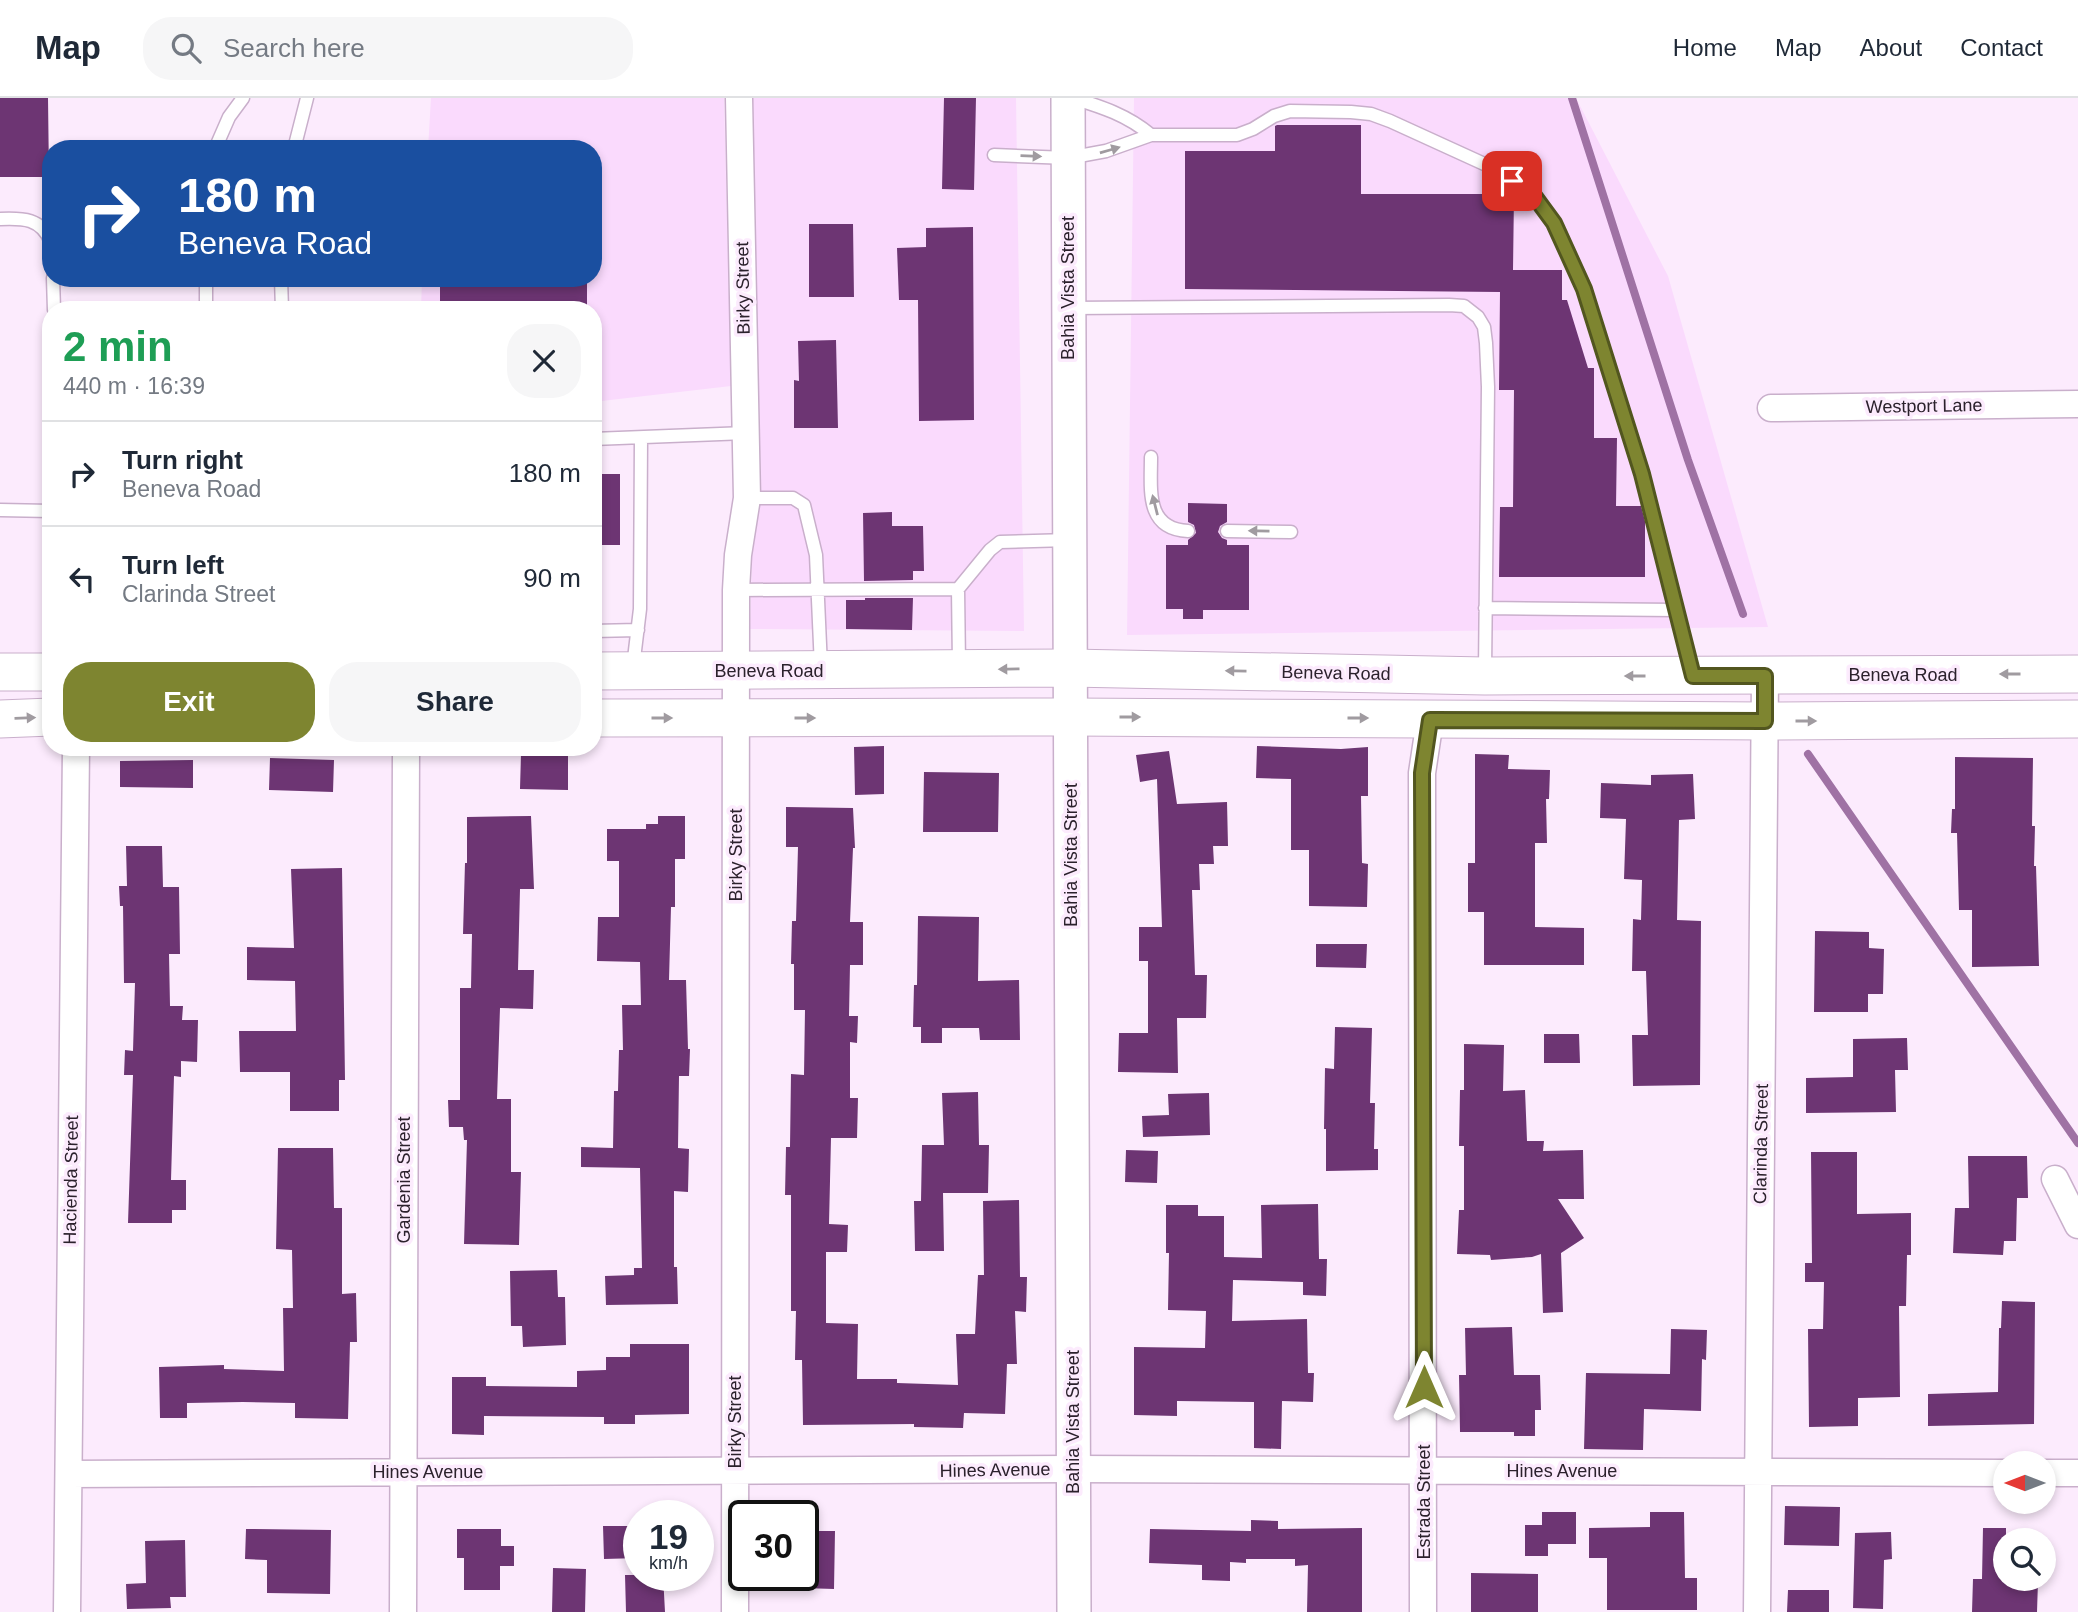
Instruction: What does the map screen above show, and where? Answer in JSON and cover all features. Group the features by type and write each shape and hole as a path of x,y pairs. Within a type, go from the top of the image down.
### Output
{"main road":[{"name":"Beneva Road","path":"602,671 1070,668 1485,676 2078,674"},
{"path":"0,672 42,671"},
{"path":"0,719 42,717"},
{"path":"602,718 1070,717 1765,721 2078,719"}],"street":[{"name":"Birky Street","path":"735,1612 735,671 738,555 747,498 739,98"},
{"name":"Bahia Vista Street","path":"1070,98 1068,308 1074,1612"},
{"name":"Westport Lane","path":"1771,408 2078,404"},
{"name":"Clarinda Street","path":"1757,1612 1765,676"},
{"name":"Estrada Street","path":"1423,1612 1422,773 1430,720"},
{"name":"Hacienda Street","path":"67,1612 76,756"},
{"name":"Gardenia Street","path":"403,1612 406,756"},
{"path":"2055,1179 2078,1225"},
{"name":"Hines Avenue","path":"69,1474 1073,1469 1993,1473"},
{"path":"2056,1473 2078,1473"}],"lane":[{"path":"219,140 229,117 243,98"},
{"path":"295,140 307,98"},
{"path":"1070,98 1112,110 1151,135"},
{"path":"994,155 1068,158 1106,151 1151,135 1237,135 1290,111 1351,112 1371,114 1493,169 1532,193 1554,223 1584,289 1642,474 1693,676"},
{"path":"0,219 24,218 42,226"},
{"path":"1068,308 1450,305 1464,306 1471,310 1484,327 1488,387 1485,676"},
{"path":"602,439 746,433"},
{"path":"633,671 640,609 641,438"},
{"path":"1151,457 1153,502 1158,517 1168,528 1188,531"},
{"path":"747,498 793,498 804,505 816,555 821,670"},
{"path":"0,510 42,511"},
{"path":"1227,531 1291,532"},
{"path":"959,669 958,589 990,550 1000,542 1070,540"},
{"path":"736,590 958,589"},
{"path":"1485,608 1675,610"},
{"path":"602,631 638,630"}],"shaded area":[{"path":"431,98 724,98 731,386 602,401 602,301 421,301 422,287 602,287 602,140 429,140"},
{"path":"753,98 1016,98 1024,631 750,629 752,557 761,498"},
{"path":"1134,98 1576,98 1668,276 1768,627 1127,635"}],"building":[{"path":"0,98 48,98 49,140 42,140 42,177 0,177"},
{"path":"944,98 976,98 974,190 942,189"},
{"path":"1277,125 1361,125 1361,194 1514,194 1513,270 1562,270 1562,300 1567,300 1588,368 1594,368 1594,438 1617,438 1616,506 1641,506 1645,521 1645,577 1499,577 1500,507 1513,507 1514,390 1499,390 1500,292 1185,289 1185,151 1275,151"},
{"path":"809,224 853,224 854,297 809,297"},
{"path":"973,227 974,420 919,421 918,300 899,300 897,248 926,247 926,228"},
{"path":"440,287 587,287 587,301 440,301"},
{"path":"836,340 838,428 794,428 794,380 799,381 798,341"},
{"path":"602,474 620,474 620,545 602,545"},
{"path":"1188,503 1227,504 1227,522 1220,526 1218,532 1227,540 1227,545 1249,545 1249,610 1203,610 1203,619 1183,619 1183,609 1166,609 1166,545 1188,545 1188,540 1196,533 1194,525 1188,522"},
{"path":"892,512 892,526 923,526 924,571 913,571 913,580 864,581 863,513"},
{"path":"913,598 912,630 846,629 846,600"},
{"path":"884,746 884,794 855,795 854,747"},
{"path":"1257,746 1341,749 1368,747 1368,796 1361,796 1362,863 1368,864 1367,907 1309,906 1309,850 1291,850 1291,779 1256,778"},
{"path":"1169,751 1177,804 1227,802 1228,846 1213,846 1214,864 1199,864 1200,890 1192,890 1195,975 1207,975 1206,1018 1177,1018 1178,1073 1118,1072 1119,1033 1148,1033 1148,961 1139,961 1139,927 1162,927 1157,779 1140,782 1136,755"},
{"path":"1475,754 1509,755 1508,769 1550,770 1549,799 1546,799 1547,843 1535,843 1535,927 1584,928 1584,965 1484,965 1484,912 1468,912 1468,863 1475,863"},
{"path":"521,756 568,756 568,790 520,789"},
{"path":"1955,757 2033,758 2032,826 2035,826 2034,866 2039,966 1972,967 1972,910 1959,910 1957,833 1951,833 1952,809 1955,809"},
{"path":"270,758 334,760 333,792 269,790"},
{"path":"193,760 193,788 120,787 120,761"},
{"path":"924,772 999,773 998,832 923,832"},
{"path":"1693,774 1695,819 1679,820 1677,920 1701,921 1700,1085 1633,1086 1632,1035 1648,1035 1646,971 1632,971 1633,919 1641,920 1642,880 1624,879 1626,819 1600,818 1601,783 1651,785 1651,775"},
{"path":"786,807 853,808 855,848 850,922 863,922 863,965 850,965 849,1016 858,1016 857,1043 850,1042 850,1098 858,1098 857,1138 831,1138 829,1224 848,1225 847,1252 826,1252 826,1323 858,1324 857,1379 897,1379 897,1383 958,1385 956,1334 975,1334 978,1275 984,1275 983,1201 1019,1200 1020,1277 1027,1277 1026,1312 1015,1311 1017,1364 1007,1364 1005,1414 964,1413 963,1428 914,1427 914,1424 803,1425 802,1360 795,1360 796,1311 791,1311 791,1195 785,1195 786,1147 790,1147 791,1074 804,1075 805,1010 794,1010 792,921 796,921 798,847 786,847"},
{"path":"531,816 534,889 520,889 518,970 534,970 533,1009 500,1008 497,1099 511,1099 511,1172 521,1172 519,1245 464,1244 467,1140 464,1140 463,1127 449,1127 448,1100 460,1100 460,988 471,988 472,934 463,934 467,817"},
{"path":"658,816 685,816 685,859 675,859 675,907 671,907 669,980 686,980 690,1049 689,1076 679,1076 678,1148 689,1149 688,1192 674,1191 674,1267 677,1267 678,1304 606,1305 605,1276 634,1275 634,1268 642,1268 640,1168 581,1167 581,1147 613,1148 614,1091 618,1091 619,1050 623,1050 622,1005 641,1005 640,962 597,961 598,917 619,917 619,861 607,861 607,829 646,829 646,824 658,824"},
{"path":"126,846 162,846 163,887 179,887 180,954 169,954 170,1006 183,1006 182,1020 198,1020 197,1062 181,1061 181,1077 174,1076 171,1180 186,1180 186,1210 172,1210 172,1223 128,1223 133,1075 124,1075 125,1050 133,1051 135,983 124,983 123,906 120,906 119,886 127,886"},
{"path":"342,868 345,1080 339,1080 339,1111 290,1111 290,1072 240,1072 239,1031 296,1031 295,981 247,980 247,947 294,948 291,869"},
{"path":"918,916 979,917 978,981 1019,980 1020,1040 980,1040 979,1028 942,1028 942,1043 921,1043 921,1027 913,1027 914,985 917,985"},
{"path":"1815,931 1869,932 1869,948 1884,949 1883,994 1868,994 1868,1012 1814,1012"},
{"path":"1316,944 1367,944 1366,968 1316,967"},
{"path":"1335,1027 1372,1028 1370,1103 1375,1103 1374,1149 1378,1149 1378,1170 1326,1171 1325,1068 1334,1069"},
{"path":"1544,1034 1579,1034 1580,1063 1544,1063"},
{"path":"1907,1038 1908,1070 1895,1070 1896,1112 1806,1113 1806,1078 1853,1077 1853,1039"},
{"path":"1464,1044 1504,1045 1503,1091 1525,1090 1527,1141 1544,1141 1543,1151 1583,1150 1584,1199 1558,1199 1584,1238 1561,1253 1563,1312 1543,1313 1541,1254 1491,1260 1490,1255 1457,1254 1459,1210 1464,1210 1464,1146 1459,1146 1460,1090 1464,1090"},
{"path":"978,1092 979,1145 989,1145 988,1193 943,1193 944,1251 915,1251 914,1201 921,1201 922,1145 944,1145 942,1093"},
{"path":"1209,1093 1210,1135 1143,1137 1142,1116 1169,1115 1168,1094"},
{"path":"278,1148 333,1148 334,1208 342,1208 342,1294 356,1293 357,1342 350,1342 348,1419 295,1418 295,1403 243,1402 187,1403 187,1418 160,1418 159,1367 224,1365 224,1369 284,1371 283,1308 293,1308 292,1250 276,1249"},
{"path":"1126,1150 1158,1151 1157,1183 1125,1182"},
{"path":"1811,1152 1857,1152 1857,1214 1911,1213 1911,1255 1907,1255 1906,1306 1899,1306 1900,1397 1858,1398 1858,1426 1809,1427 1808,1329 1823,1329 1824,1282 1805,1282 1805,1263 1812,1263"},
{"path":"1968,1156 2027,1156 2028,1198 2017,1198 2016,1241 2004,1241 2003,1255 1953,1253 1955,1208 1969,1208"},
{"path":"1318,1204 1319,1259 1327,1259 1326,1296 1303,1295 1303,1282 1233,1280 1232,1321 1307,1319 1308,1373 1314,1373 1313,1402 1282,1401 1281,1449 1254,1448 1254,1402 1177,1401 1177,1416 1134,1415 1134,1347 1205,1348 1206,1311 1168,1310 1166,1205 1198,1205 1198,1216 1224,1216 1224,1257 1262,1258 1261,1205"},
{"path":"557,1270 558,1297 565,1297 566,1345 523,1347 522,1326 511,1326 510,1271"},
{"path":"2002,1301 2035,1302 2034,1424 1928,1426 1928,1394 1998,1392"},
{"path":"1512,1327 1514,1375 1540,1375 1541,1410 1535,1410 1535,1436 1514,1436 1514,1432 1460,1432 1459,1375 1466,1375 1465,1328"},
{"path":"1671,1329 1707,1330 1706,1360 1702,1359 1701,1411 1644,1409 1643,1450 1584,1449 1586,1373 1670,1374"},
{"path":"630,1344 689,1344 689,1414 635,1415 635,1424 604,1424 604,1417 484,1416 484,1435 452,1434 452,1377 486,1377 486,1386 577,1387 577,1371 606,1370 606,1357 630,1357"},
{"path":"1785,1506 1840,1507 1839,1546 1784,1545"},
{"path":"1542,1512 1576,1512 1576,1544 1548,1544 1548,1556 1525,1556 1525,1525 1542,1525"},
{"path":"1650,1512 1684,1512 1685,1578 1697,1578 1697,1610 1607,1610 1607,1558 1589,1558 1589,1528 1650,1527"},
{"path":"1251,1520 1278,1521 1278,1529 1362,1528 1362,1612 1307,1612 1308,1565 1295,1566 1295,1559 1246,1559 1246,1563 1230,1562 1230,1581 1202,1580 1202,1565 1149,1563 1150,1529 1251,1531"},
{"path":"603,1526 623,1526 623,1558 604,1559"},
{"path":"1983,1528 1993,1528 1993,1591 2038,1591 2037,1612 1972,1612 1973,1579 1982,1579"},
{"path":"246,1529 331,1530 330,1594 267,1593 267,1560 245,1559"},
{"path":"457,1529 501,1529 501,1546 514,1546 514,1566 500,1566 500,1590 464,1590 464,1558 457,1558"},
{"path":"819,1531 835,1531 834,1589 819,1589"},
{"path":"1891,1532 1892,1559 1884,1560 1883,1609 1853,1608 1855,1533"},
{"path":"185,1540 186,1597 170,1597 171,1608 127,1609 126,1584 146,1583 145,1541"},
{"path":"553,1568 586,1569 585,1612 552,1612"},
{"path":"1471,1573 1538,1574 1538,1612 1471,1612"},
{"path":"1788,1590 1829,1590 1829,1612 1787,1612"},
{"path":"625,1591 664,1591 665,1612 626,1612"}],"waterway":[{"path":"1572,98 1688,460 1743,614"},
{"path":"1808,754 2078,1143"}],"route":[{"path":"1424,1387 1422,773 1430,720 1765,721 1765,676 1693,676 1642,474 1584,289 1554,223 1532,193 1512,181"}]}
